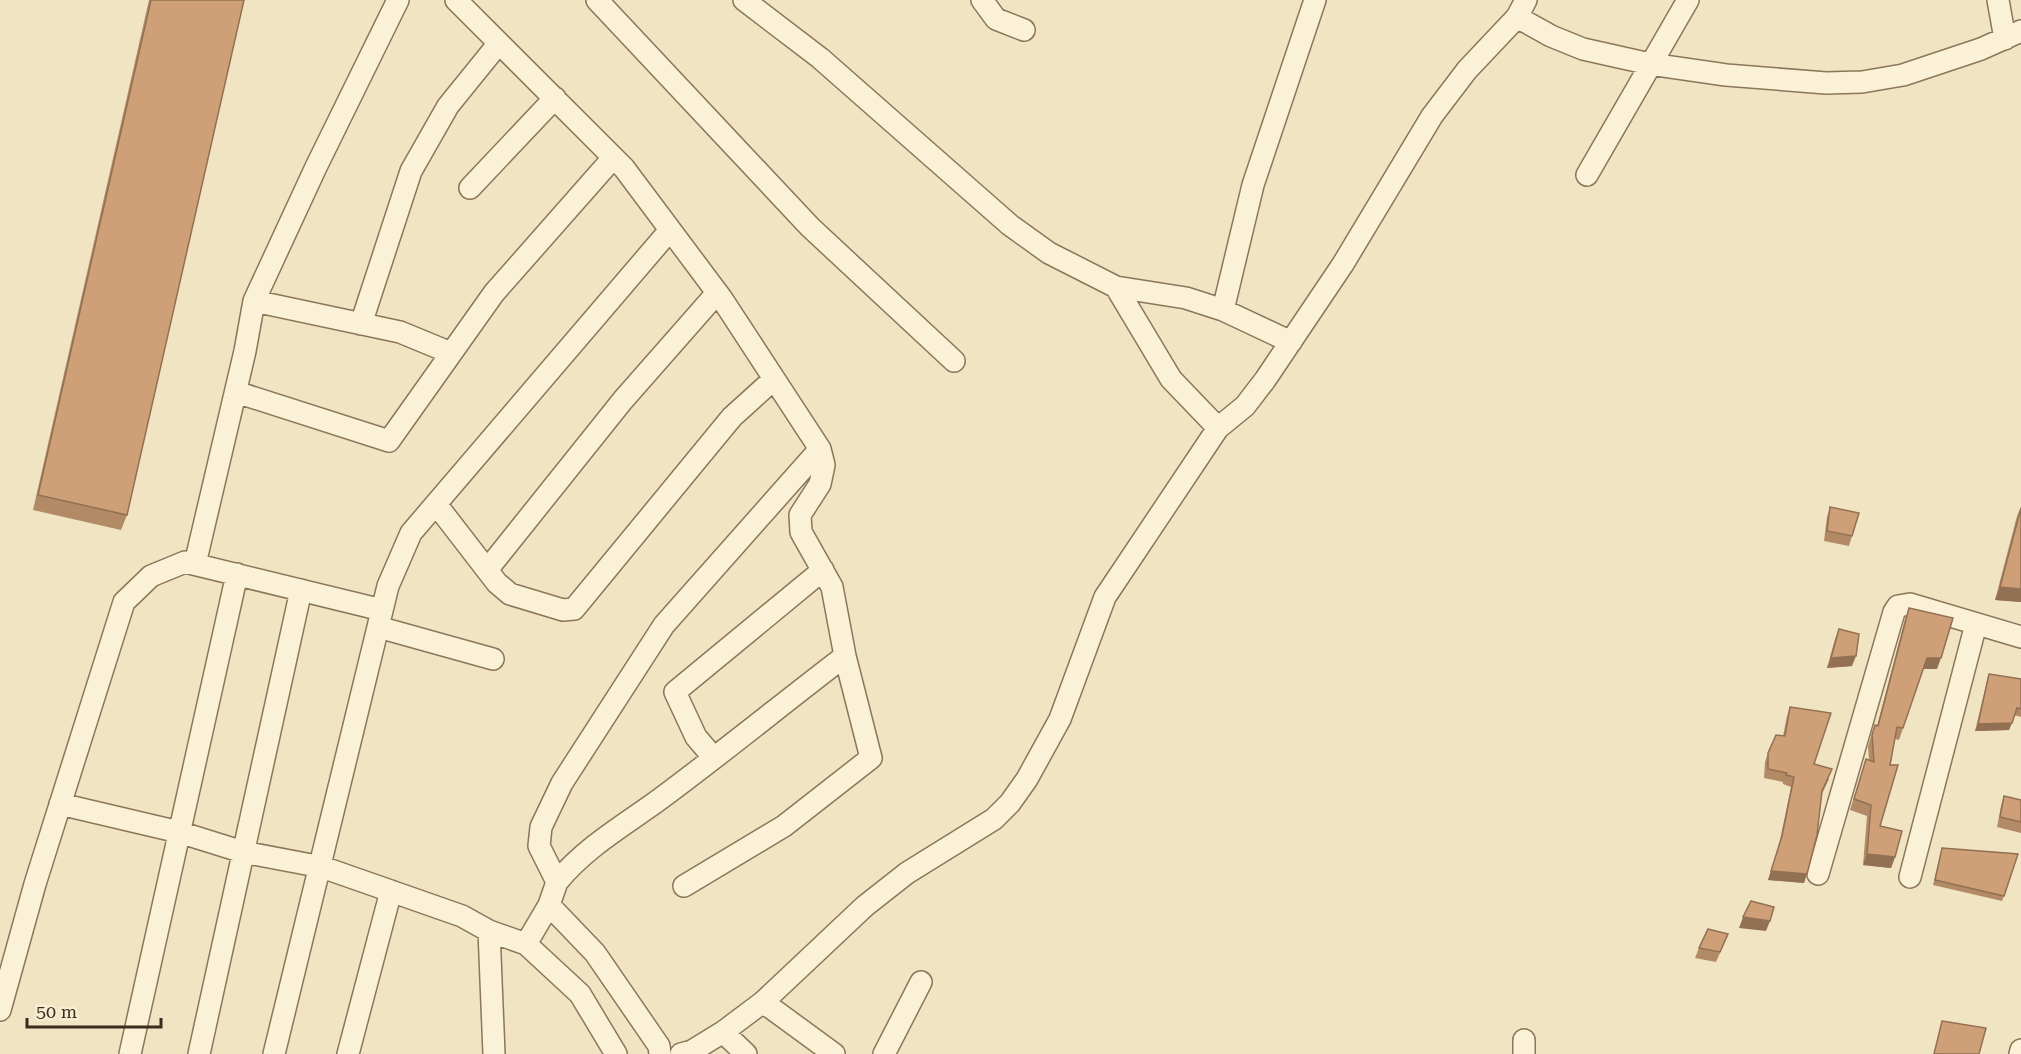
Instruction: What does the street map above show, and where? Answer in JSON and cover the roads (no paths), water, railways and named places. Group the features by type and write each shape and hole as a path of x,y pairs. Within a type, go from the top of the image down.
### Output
{"street":[{"path":"195,564 236,392 254,301 316,166 398,0"},
{"path":"456,0 614,158 717,293 820,449 824,465 820,484 800,515 801,532 832,586 845,656 871,758 784,826 684,886"},
{"path":"597,0 810,227 954,360"},
{"path":"744,0 820,58 1010,225 1049,253 1116,287 1186,298 1223,309 1290,342"},
{"path":"982,0 996,19 1024,30"},
{"path":"1223,309 1253,185 1315,0"},
{"path":"1587,175 1688,0"},
{"path":"688,1053 723,1032 763,1002 864,906 907,873 994,819 1010,803 1027,779 1060,719 1105,597 1218,428 1245,406 1290,342 1343,264 1432,116 1467,69 1521,8 1551,36 1583,49 1650,63 1788,82 1862,82 1938,64 2013,35 1998,0"},
{"path":"361,324 411,171 448,106 499,42"},
{"path":"470,188 555,98"},
{"path":"236,392 389,441 494,293 614,158"},
{"path":"274,1054 322,867 351,732 388,586 411,533 670,230"},
{"path":"1116,287 1171,379 1218,428"},
{"path":"487,570 623,400 717,293"},
{"path":"254,301 400,332 451,353"},
{"path":"436,504 487,570 510,594 563,610 574,609 584,600 732,417 774,379"},
{"path":"557,882 539,846 541,827 561,783 664,625 820,449"},
{"path":"0,1010 60,804 124,602 151,576 185,561 301,590 492,659"},
{"path":"713,757 696,736 675,692 823,570"},
{"path":"130,1054 237,574"},
{"path":"199,1054 301,590"},
{"path":"1818,873 1894,612 1903,603 1910,604 2021,637"},
{"path":"1910,877 1976,624"},
{"path":"526,944 549,905 557,882 572,864 612,831 656,802 845,656"},
{"path":"60,804 179,832 243,852 322,867 462,916 489,931 526,944 580,994 616,1054"},
{"path":"348,1054 391,891"},
{"path":"549,905 595,953 659,1046 660,1054"},
{"path":"489,931 494,1054"},
{"path":"884,1054 921,982"},
{"path":"763,1002 834,1054"},
{"path":"723,1032 746,1054"}]}
